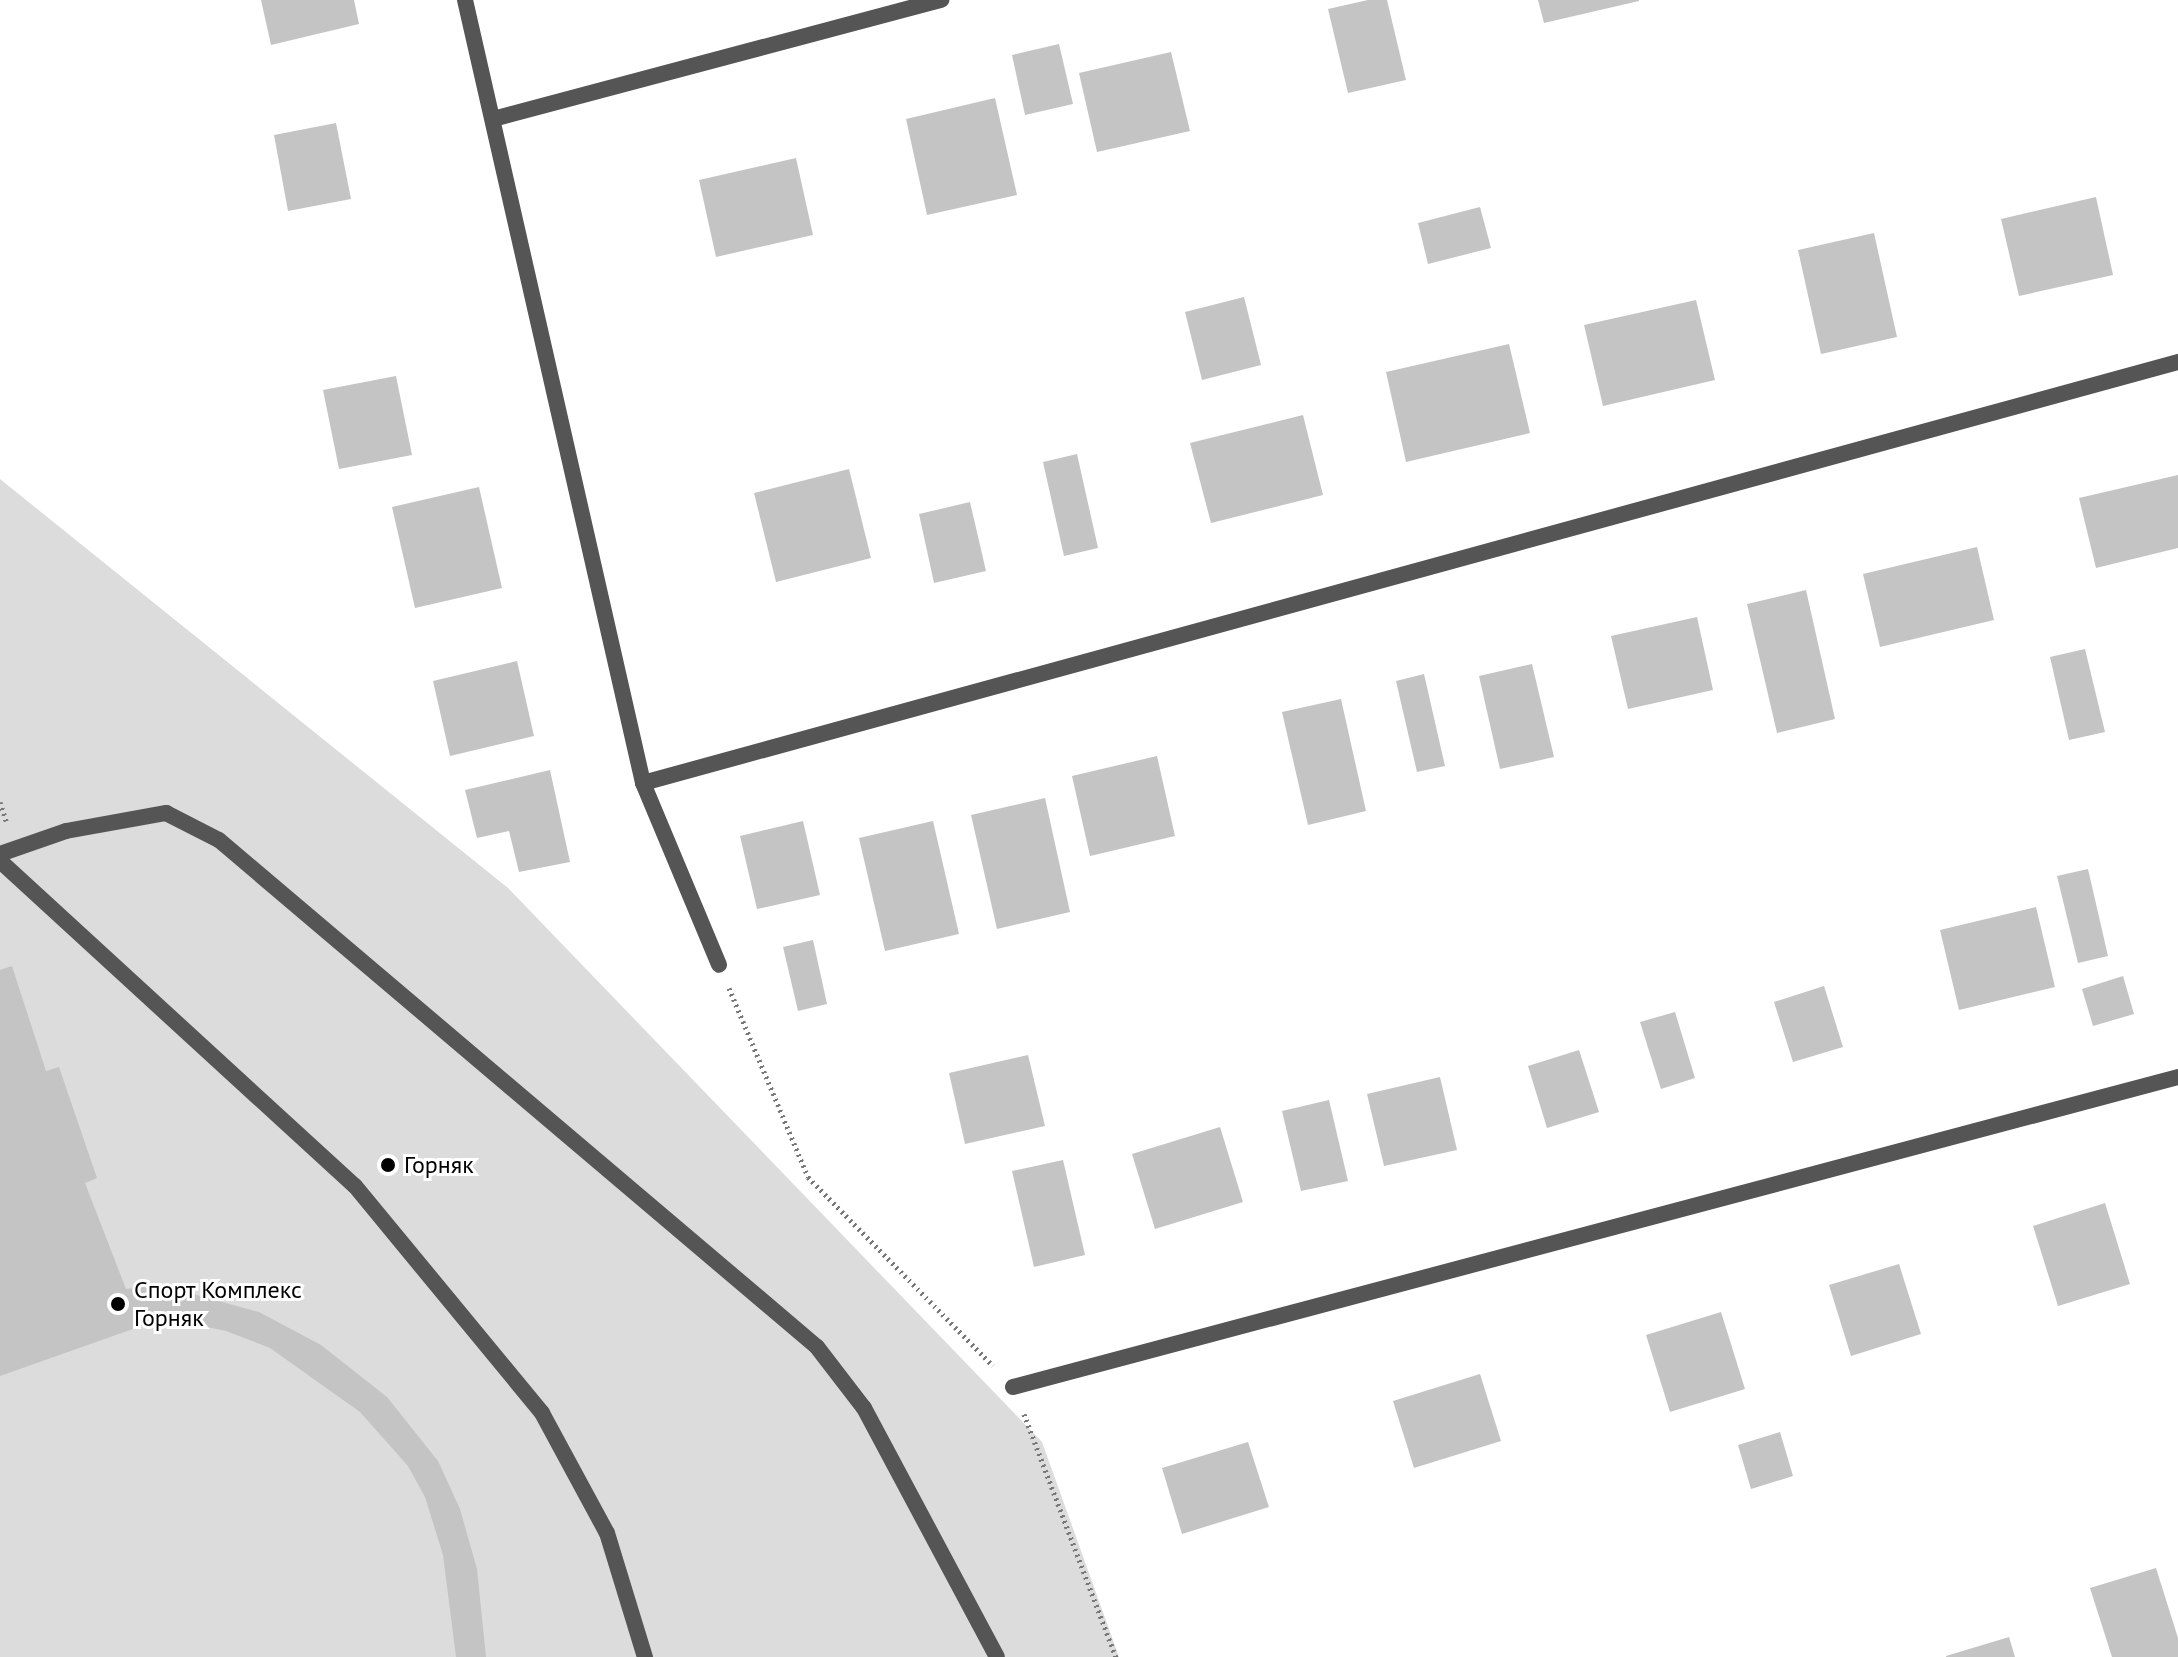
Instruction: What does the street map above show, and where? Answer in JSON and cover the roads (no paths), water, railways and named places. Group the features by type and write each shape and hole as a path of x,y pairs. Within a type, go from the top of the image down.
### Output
{"street":[{"path":"465,0 643,783 719,965"},
{"path":"493,119 941,0"},
{"path":"643,783 2178,362"},
{"path":"0,854 66,831 166,813 219,840 817,1347 864,1408 997,1657"},
{"path":"0,861 355,1186 542,1413 607,1533 645,1657"},
{"path":"1013,1387 2178,1077"}],"place":[{"name":"Горняк","path":"388,1165"},
{"name":"Спорт Комплекс Горняк","path":"118,1304"}]}
